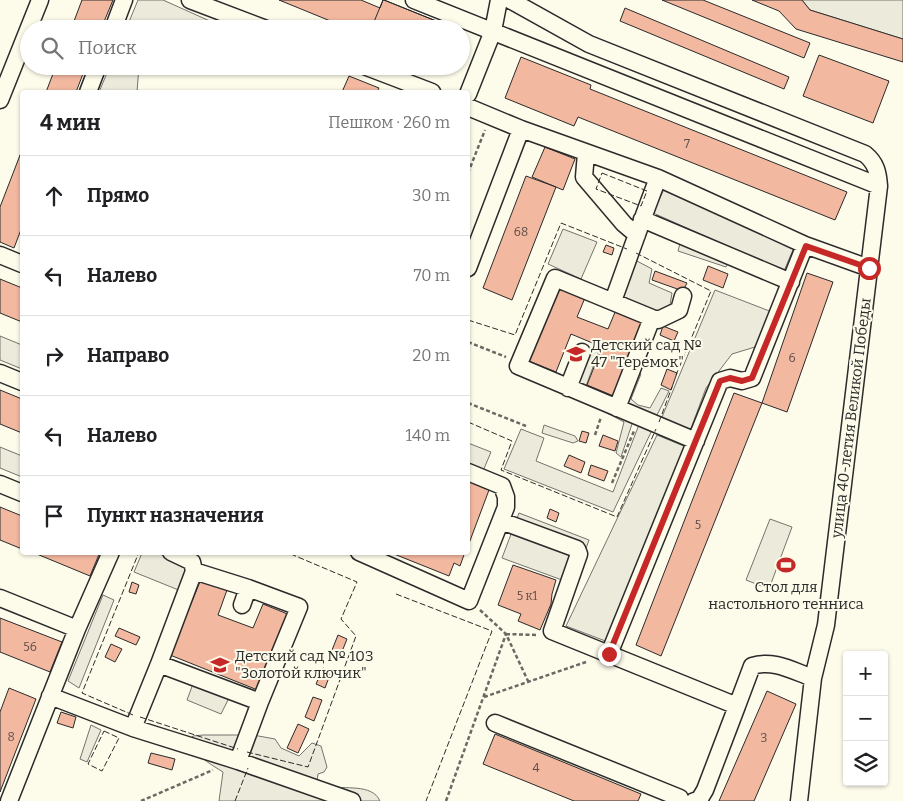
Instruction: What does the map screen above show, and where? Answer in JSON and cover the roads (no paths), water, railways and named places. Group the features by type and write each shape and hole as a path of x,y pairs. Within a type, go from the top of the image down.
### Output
{"street":[{"path":"32,20 40,0"},
{"path":"116,20 124,0"},
{"path":"190,0 242,20"},
{"path":"414,0 465,20"},
{"path":"470,90 493,31 499,0"},
{"name":"улица 40-летия Великой Победы","path":"510,0 588,44 865,154 876,167 879,186 826,625 813,678 799,801"},
{"path":"470,22 879,186"},
{"path":"0,100 20,50"},
{"path":"89,90 95,75"},
{"path":"384,75 415,89"},
{"path":"470,108 521,129 658,178 806,246 869,268"},
{"path":"470,263 521,129"},
{"path":"586,153 584,176 624,224 637,235"},
{"path":"613,301 658,178"},
{"path":"642,218 791,282"},
{"path":"609,654 720,381 730,378 742,381 752,378 806,246"},
{"path":"0,255 20,260"},
{"path":"683,296 679,310 658,320 555,278 518,366 696,441"},
{"path":"612,406 652,318"},
{"path":"568,388 582,352"},
{"path":"0,373 20,381"},
{"path":"366,555 469,601 501,521 506,502 502,486 470,473"},
{"path":"0,484 20,492"},
{"path":"501,521 577,549 579,554 552,631 737,706"},
{"path":"9,801 77,628 110,555"},
{"path":"132,728 159,664 194,571 192,562 177,555"},
{"path":"194,571 299,607 237,760"},
{"path":"242,605 248,588"},
{"path":"0,598 77,628"},
{"path":"495,722 685,800 699,800 705,790 752,666 770,663 813,678"},
{"path":"159,664 260,702"},
{"path":"50,696 132,728 237,760 352,801"}],"place":[{"name":"Детский сад № 47 \"Теремок\"","path":"576,354"},
{"name":"Стол для настольного тенниса","path":"786,565"},
{"name":"Детский сад № 103 \"Золотой ключик\"","path":"220,665"}]}
